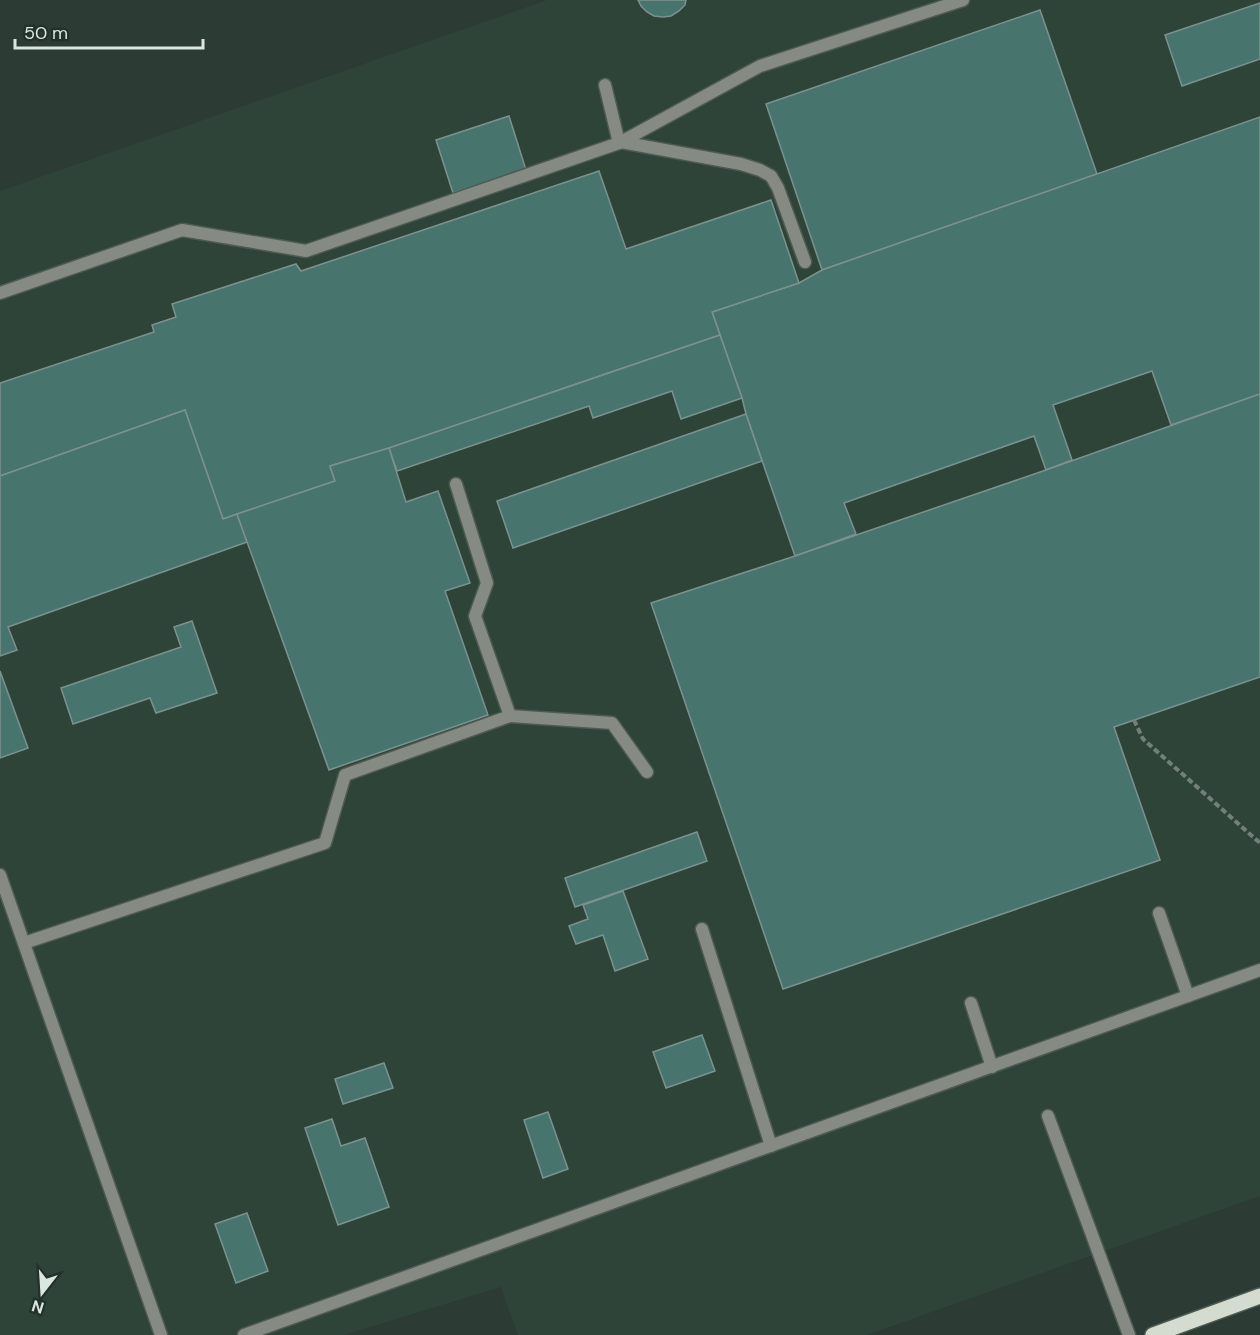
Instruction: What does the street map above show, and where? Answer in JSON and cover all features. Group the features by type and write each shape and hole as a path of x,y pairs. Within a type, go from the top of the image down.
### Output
{"main road":[{"path":"1153,1335 1260,1296"}],"lane":[{"path":"0,293 182,230 306,251 620,142 760,66 963,0"},
{"path":"605,85 620,142"},
{"path":"620,142 741,164 771,176 778,188 805,262"},
{"path":"456,484 487,583 475,616 510,716"},
{"path":"24,943 325,843 345,775 510,716 612,723 647,772"},
{"path":"0,875 161,1335"},
{"path":"1159,913 1188,996"},
{"path":"702,929 771,1146"},
{"path":"244,1335 1260,970"},
{"path":"971,1003 992,1067"},
{"path":"1048,1116 1129,1335"}],"path":[{"path":"1134,720 1143,739 1260,843"}],"shaded area":[{"path":"547,0 1260,0 1260,1196 867,1335 518,1335 501,1287 344,1335 0,1335 0,191"}],"building":[{"path":"638,0 686,0 685,5 679,11 671,16 663,17 647,12"},
{"path":"1260,3 1260,59 1182,86 1165,35"},
{"path":"1040,10 1097,174 822,270 766,104"},
{"path":"509,116 526,170 453,193 436,140"},
{"path":"1260,117 1260,394 1171,425 1152,371 1053,405 1072,460 1046,470 1034,436 844,503 856,534 795,556 712,312 799,283 822,270"},
{"path":"599,171 626,249 771,200 799,283 712,312 720,335 330,466 335,481 223,519 185,410 0,476 0,383 154,332 152,325 176,317 172,304 296,264 301,271"},
{"path":"720,335 742,398 681,419 672,391 593,418 589,406 397,471 389,448"},
{"path":"1260,394 1260,677 1114,727 1160,860 783,989 651,603 1046,470"},
{"path":"185,410 223,519 237,514 247,542 8,627 17,650 0,656 0,476"},
{"path":"746,414 762,461 513,548 497,501"},
{"path":"389,448 406,502 438,491 470,583 445,591 488,715 329,770 237,514 335,481 330,466"},
{"path":"192,621 217,693 156,713 150,698 73,724 61,688 181,647 174,627"},
{"path":"0,671 28,748 0,758"},
{"path":"697,832 707,861 575,907 565,878"},
{"path":"623,891 648,959 615,971 603,935 576,944 569,926 588,919 583,905"},
{"path":"702,1035 715,1071 666,1088 653,1052"},
{"path":"384,1063 393,1088 343,1104 335,1079"},
{"path":"548,1112 568,1169 543,1178 524,1120"},
{"path":"332,1119 341,1146 365,1138 389,1207 338,1225 305,1128"},
{"path":"247,1213 268,1271 236,1283 215,1224"}]}
